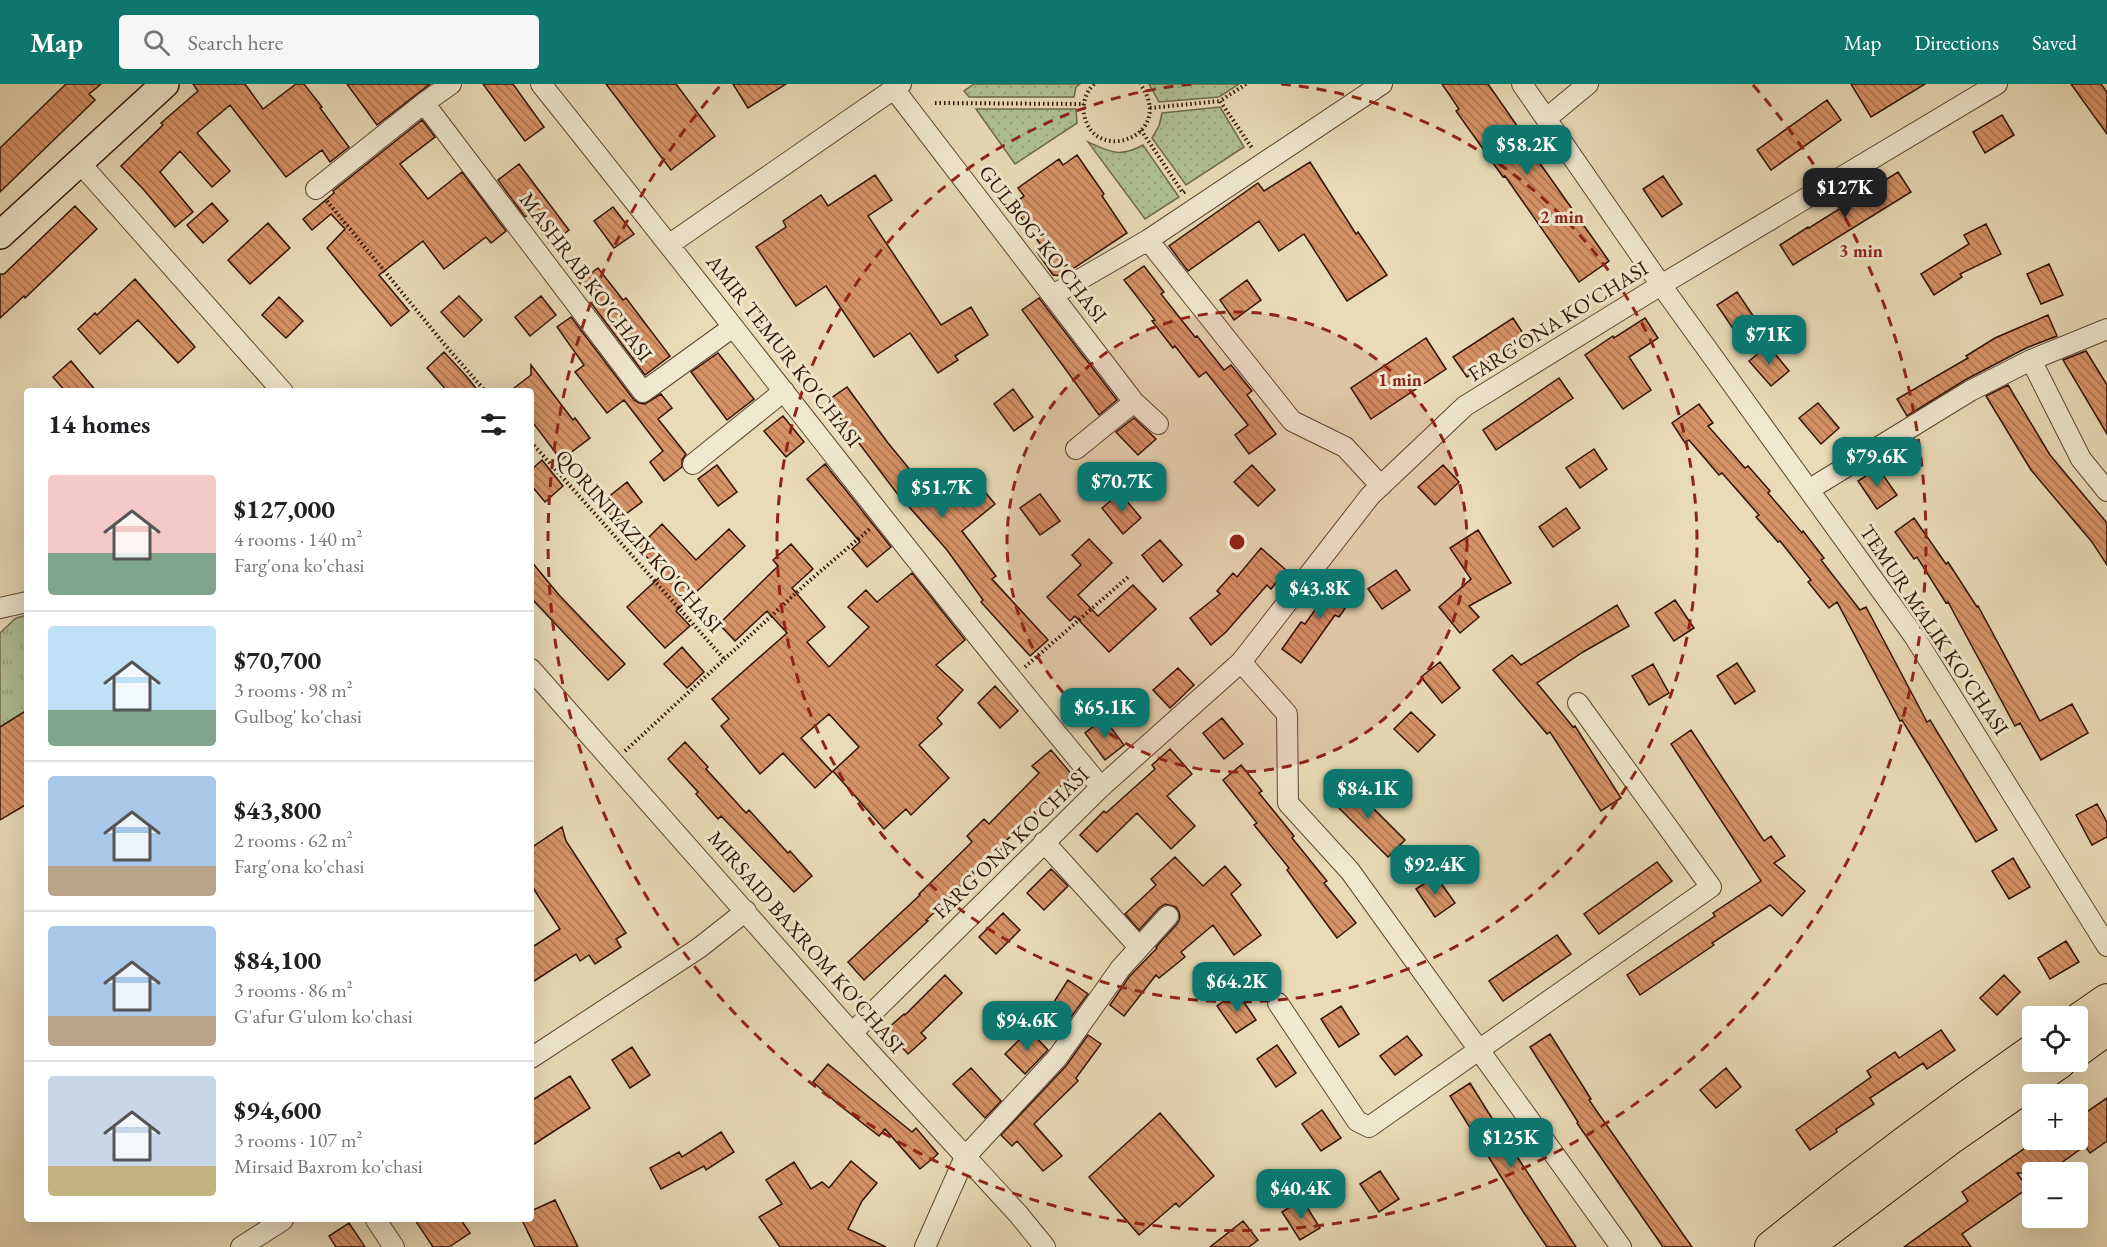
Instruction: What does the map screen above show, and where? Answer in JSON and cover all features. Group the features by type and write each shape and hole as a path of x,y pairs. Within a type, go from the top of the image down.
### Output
{"main road":[{"path":"0,235 165,84"},
{"path":"2088,1013 2107,1000"},
{"path":"2088,1043 2107,1029"},
{"path":"1771,1247 1841,1190 1953,1106 2022,1058"},
{"path":"1806,1247 1952,1137 2046,1072"}],"street":[{"path":"316,189 451,84"},
{"name":"AMIR TEMUR KO'CHASI","path":"541,84 670,243 733,327 1011,679 1101,787"},
{"path":"1053,295 1148,240 1382,84"},
{"name":"TEMUR MALIK KO'CHASI","path":"1522,84 1661,285 1914,636 2107,946"},
{"path":"1547,118 1588,84"},
{"name":"FARG'ONA KO'CHASI","path":"852,1032 1101,787 1241,662 1370,496 1465,406 1661,285 1997,84"},
{"name":"GULBOG' KO'CHASI","path":"670,243 897,87 1134,402 1158,424"},
{"name":"MASHRAB KO'CHASI","path":"424,103 643,392 733,327"},
{"path":"79,162 280,388"},
{"path":"1148,240 1292,421 1345,447 1381,486"},
{"path":"1809,489 1970,391 2031,360 2107,329"},
{"path":"2031,360 2081,459 2107,490"},
{"path":"693,464 784,391"},
{"path":"1076,449 1134,402"},
{"path":"0,608 24,603"},
{"path":"1241,662 1287,714 1288,803 1350,871 1621,1247"},
{"name":"MIRSAID BAXROM KO'CHASI","path":"534,672 1045,1247"},
{"path":"1278,1003 1357,1121 1369,1127 1712,887 1578,703"},
{"path":"1044,842 1139,947"},
{"path":"534,1056 699,948 746,911"},
{"path":"925,1247 965,1157 1057,1058 1120,969 1168,916"},
{"path":"241,1247 280,1222"},
{"path":"376,1222 394,1247"}],"path":[{"path":"1094,84 1089,88 1084,104 1085,120 1098,136 1117,142 1128,140 1141,130 1149,115 1147,93 1140,84"},
{"path":"1150,108 1220,101 1246,84"},
{"path":"1220,101 1252,148 1242,154"},
{"path":"934,103 1084,104"},
{"path":"1141,130 1183,192 1193,186"},
{"path":"316,189 483,388"},
{"name":"QORINIYAZIY KO'CHASI","path":"534,445 725,660"},
{"path":"614,762 808,582 883,517"},
{"path":"1011,679 1128,577"}],"green space":[{"path":"974,84 1080,84 1076,87 1074,97 969,97 964,91"},
{"path":"1149,84 1239,84 1219,97 1159,102"},
{"path":"1220,107 1244,147 1186,185 1152,138 1159,126 1162,113"},
{"path":"976,109 1076,109 1077,123 1015,164"},
{"path":"1088,142 1115,152 1128,151 1143,145 1179,197 1145,219"},
{"path":"24,616 24,777 0,738 0,633 16,618"}],"building":[{"path":"66,84 101,84 89,94 95,100 0,192 0,148"},
{"path":"193,84 245,84 263,109 296,84 304,84 349,147 330,162 322,150 286,177 230,105 197,133 230,171 212,187 180,151 160,172 193,212 175,227 121,166 163,125 161,123 198,91"},
{"path":"347,84 430,84 377,125"},
{"path":"483,84 513,84 544,127 525,141"},
{"path":"606,84 676,84 715,136 671,170"},
{"path":"733,84 786,84 748,108"},
{"path":"1442,84 1488,84 1536,153 1534,155 1609,261 1579,282 1505,176 1503,177 1456,111 1459,109"},
{"path":"1851,84 1925,84 1871,117"},
{"path":"2071,84 2101,84 2107,92 2107,134"},
{"path":"1827,100 1841,120 1771,170 1757,150"},
{"path":"2002,115 2014,135 1985,153 1973,132"},
{"path":"422,120 435,137 400,164 428,199 462,172 506,231 491,243 486,237 444,269 423,241 379,275 409,311 391,326 327,248 345,229 331,214 312,230 303,219 334,193 333,191"},
{"path":"1077,155 1127,233 1062,276 1053,275 1037,252 1043,248 1012,205 1024,196 1018,188 1059,159 1063,165"},
{"path":"1310,162 1356,234 1358,232 1387,275 1347,301 1304,234 1279,251 1259,221 1188,271 1169,246 1258,183 1264,191"},
{"path":"519,164 569,230 550,244 528,215 525,217 498,180"},
{"path":"1898,172 1911,192 1793,265 1780,245"},
{"path":"875,175 892,200 868,216 941,325 971,307 988,335 955,356 958,360 938,373 910,333 874,357 826,286 796,306 756,247 786,227 783,221 821,195 828,206"},
{"path":"1663,176 1682,204 1662,217 1643,189"},
{"path":"212,203 228,221 203,243 187,225"},
{"path":"75,206 97,229 25,298 24,296 0,318 0,274 4,274"},
{"path":"613,207 634,234 614,248 594,221"},
{"path":"268,223 290,248 250,284 228,260"},
{"path":"1986,224 2001,254 1960,274 1962,277 1934,295 1921,274 1969,244 1964,235"},
{"path":"2049,264 2063,295 2041,304 2027,274"},
{"path":"1144,266 1164,292 1161,294 1195,337 1197,336 1224,370 1231,365 1252,391 1247,395 1276,434 1249,454 1235,435 1248,425 1206,372 1199,377 1175,346 1173,348 1124,280"},
{"path":"598,268 623,300 626,298 670,356 645,375 591,303 594,301 579,282"},
{"path":"135,279 195,347 178,363 138,320 100,354 78,329 95,313 97,315"},
{"path":"1247,280 1261,300 1234,320 1220,300"},
{"path":"1737,292 1756,320 1736,333 1717,305"},
{"path":"459,296 482,320 464,337 441,312"},
{"path":"541,296 556,315 530,336 515,317"},
{"path":"279,297 303,321 286,338 262,315"},
{"path":"1039,298 1117,400 1099,415 1022,310"},
{"path":"2048,315 2057,336 2026,348 1965,380 1907,416 1897,399 1968,358 1966,356 1995,338"},
{"path":"571,317 634,400 645,404 661,394 672,408 658,419 686,454 682,460 682,467 664,481 650,462 663,451 624,400 607,413 575,372 584,365 557,327"},
{"path":"1513,318 1526,338 1467,377 1453,357"},
{"path":"1645,318 1658,338 1629,357 1651,390 1623,409 1585,355"},
{"path":"1426,338 1446,369 1371,419 1351,388"},
{"path":"1768,345 1789,371 1771,386 1749,361"},
{"path":"2086,351 2107,385 2107,434 2063,360"},
{"path":"444,352 476,388 444,388 427,368"},
{"path":"718,353 754,399 727,420 691,372"},
{"path":"71,361 94,388 63,388 53,377"},
{"path":"531,365 573,420 575,418 590,438 561,460 534,424 534,388 514,388 531,375"},
{"path":"1559,378 1573,398 1496,450 1483,430"},
{"path":"2008,385 2050,455 2107,523 2107,565 2092,542 2031,470 1986,396"},
{"path":"847,387 910,472 940,505 973,478 995,504 962,531 996,576 992,579 1048,640 1030,656 981,602 983,600 947,550 896,492 827,401"},
{"path":"1013,389 1033,417 1014,431 994,404"},
{"path":"1818,403 1839,428 1821,444 1799,418"},
{"path":"1699,404 1713,423 1708,426 1745,468 1748,466 1770,491 1768,493 1802,533 1803,531 1824,558 1821,560 1860,610 1866,607 1927,722 1930,720 1997,830 1976,842 1902,720 1900,721 1837,602 1829,608 1808,582 1811,580 1780,541 1778,542 1756,517 1759,515 1722,473 1719,475 1689,440 1685,443 1672,423"},
{"path":"783,416 804,442 786,457 764,431"},
{"path":"1134,418 1156,439 1138,455 1116,432"},
{"path":"1594,449 1607,469 1580,488 1566,468"},
{"path":"542,460 563,486 545,502 534,489 534,467"},
{"path":"825,464 891,547 867,567 852,549 860,542 807,479"},
{"path":"717,465 737,492 718,506 698,479"},
{"path":"1252,465 1275,490 1258,506 1234,482"},
{"path":"1443,465 1459,482 1435,505 1418,487"},
{"path":"1878,468 1897,495 1877,509 1858,481"},
{"path":"627,482 642,502 615,522 601,503"},
{"path":"1120,493 1141,518 1123,534 1102,508"},
{"path":"1040,494 1060,521 1040,535 1020,508"},
{"path":"1566,508 1580,528 1553,547 1539,527"},
{"path":"1914,518 1978,606 2040,721 2072,704 2088,733 2041,760 2020,723 2015,726 1948,602 1946,603 1917,557 1914,559 1895,532"},
{"path":"662,524 696,560 729,529 745,546 676,611 690,626 665,648 627,607 663,574 638,548"},
{"path":"1478,530 1511,583 1469,606 1479,617 1460,633 1439,607 1471,579 1450,548"},
{"path":"1089,539 1112,563 1078,595 1098,616 1133,585 1156,609 1109,652 1075,616 1070,621 1047,597 1081,565 1072,555"},
{"path":"1160,540 1182,565 1163,582 1142,555"},
{"path":"791,544 813,569 792,588 825,627 807,642 829,667 869,627 848,607 866,590 877,602 912,573 965,640 936,665 963,690 937,718 942,724 919,745 949,778 911,815 906,809 884,829 833,771 859,747 829,714 801,738 832,772 815,788 783,753 760,774 721,726 729,719 712,699 787,633 767,611 735,641 719,624 778,566 773,560"},
{"path":"1261,548 1286,570 1271,589 1267,585 1226,632 1211,645 1190,618 1220,594 1217,591 1233,573 1237,577"},
{"path":"534,565 559,595 625,664 608,680 534,601"},
{"path":"1396,570 1410,590 1382,609 1368,589"},
{"path":"1339,576 1358,590 1339,617 1335,615 1301,663 1282,649 1301,622 1305,624"},
{"path":"1675,600 1694,628 1674,641 1655,613"},
{"path":"1617,605 1629,626 1583,652 1537,683 1573,727 1575,726 1621,798 1601,811 1550,732 1547,734 1493,670 1512,655 1521,665"},
{"path":"682,647 704,672 687,688 664,664"},
{"path":"1440,662 1460,688 1442,703 1421,677"},
{"path":"1737,663 1755,691 1735,704 1717,676"},
{"path":"1653,664 1669,693 1649,705 1632,676"},
{"path":"1178,668 1194,685 1170,708 1153,690"},
{"path":"995,686 1018,711 1000,728 978,703"},
{"path":"24,712 24,806 0,820 0,727"},
{"path":"1411,712 1435,735 1418,752 1394,729"},
{"path":"1104,718 1124,745 1105,760 1085,733"},
{"path":"1222,718 1243,744 1224,759 1203,733"},
{"path":"1691,730 1764,841 1771,836 1785,856 1774,863 1805,891 1782,916 1770,905 1640,995 1627,975 1715,916 1713,913 1761,881 1671,744"},
{"path":"685,742 746,813 749,810 812,876 794,892 721,816 718,819 696,794 698,792 668,759"},
{"path":"1170,749 1192,774 1167,796 1195,826 1171,849 1137,813 1097,852 1080,835 1104,811 1106,813 1155,769 1152,765"},
{"path":"1051,750 1073,776 1043,801 991,860 989,859 959,887 960,889 926,920 928,921 864,980 848,962 920,895 972,842 967,836 984,819 989,824 1039,773 1032,766"},
{"path":"1241,765 1262,791 1259,793 1294,836 1292,838 1327,881 1324,883 1356,923 1337,938 1287,870 1289,868 1254,825 1257,823 1223,780"},
{"path":"1347,782 1405,840 1388,857 1330,799"},
{"path":"2097,804 2107,822 2107,837 2092,845 2076,815"},
{"path":"562,827 566,841 626,933 616,939 621,947 595,964 589,955 580,961 576,954 534,981 534,946 560,929 534,890 534,846"},
{"path":"1175,857 1203,886 1225,866 1241,885 1231,894 1261,935 1234,955 1213,925 1181,952 1185,957 1159,978 1156,975 1124,1016 1110,1005 1129,977 1157,948 1180,918 1176,907 1165,904 1139,930 1125,914 1156,885 1151,879"},
{"path":"2013,858 2030,887 2009,899 1992,871"},
{"path":"1657,862 1672,881 1599,934 1584,914"},
{"path":"1051,869 1068,886 1044,910 1027,893"},
{"path":"1436,876 1455,903 1435,917 1416,889"},
{"path":"1003,913 1020,930 996,954 979,937"},
{"path":"1557,935 1571,954 1503,1001 1489,981"},
{"path":"2066,941 2079,962 2050,979 2038,958"},
{"path":"945,975 962,993 921,1033 926,1038 908,1054 886,1030 905,1015"},
{"path":"2004,975 2020,992 1997,1015 1980,998"},
{"path":"1068,980 1088,994 1068,1021 1050,1008"},
{"path":"1237,992 1256,1020 1236,1033 1217,1006"},
{"path":"1341,1006 1359,1034 1339,1047 1321,1019"},
{"path":"1029,1030 1048,1050 1025,1074 1005,1054"},
{"path":"1941,1030 1955,1050 1927,1069 1923,1063 1870,1098 1874,1104 1836,1129 1837,1132 1810,1150 1796,1130 1871,1077 1867,1071 1895,1052 1899,1058"},
{"path":"1550,1034 1591,1099 1589,1100 1692,1247 1663,1247 1577,1123 1530,1047"},
{"path":"1088,1035 1101,1044 1076,1078 1078,1081 1034,1124 1062,1156 1043,1171 1017,1141 1012,1146 1001,1135 1066,1066"},
{"path":"1407,1036 1422,1055 1395,1075 1380,1056"},
{"path":"1277,1045 1296,1073 1276,1087 1257,1059"},
{"path":"632,1047 650,1075 630,1088 612,1060"},
{"path":"828,1064 912,1132 916,1128 938,1154 920,1169 885,1129 879,1136 838,1104 813,1082"},
{"path":"971,1068 1001,1101 985,1118 953,1084"},
{"path":"1726,1068 1741,1087 1716,1108 1700,1090"},
{"path":"570,1076 590,1108 534,1144 534,1099"},
{"path":"1470,1083 1576,1247 1547,1247 1524,1213 1450,1096"},
{"path":"2107,1098 2107,1141 2090,1153 2088,1150 2088,1111"},
{"path":"1322,1110 1341,1138 1321,1151 1302,1124"},
{"path":"1160,1113 1214,1176 1179,1207 1176,1203 1139,1235 1089,1177"},
{"path":"721,1132 734,1152 706,1170 704,1166 661,1189 650,1168 679,1152 682,1157"},
{"path":"2022,1150 2079,1150 2062,1162 2022,1162 2022,1173 2017,1173 2022,1180 2022,1192 1962,1234 1971,1247 1904,1247 1968,1201 1962,1192"},
{"path":"851,1161 877,1183 862,1201 848,1229 886,1247 780,1247 759,1217 782,1204 766,1180 794,1162 811,1189 822,1182 829,1188"},
{"path":"1380,1171 1399,1199 1379,1212 1360,1184"},
{"path":"1302,1199 1320,1228 1300,1240 1282,1212"},
{"path":"555,1200 578,1247 535,1247 523,1222 534,1222 534,1210"},
{"path":"1243,1221 1258,1240 1249,1247 1210,1247"},
{"path":"416,1222 462,1222 470,1233 449,1247 433,1247"},
{"path":"349,1223 365,1247 336,1247 329,1236"}]}
